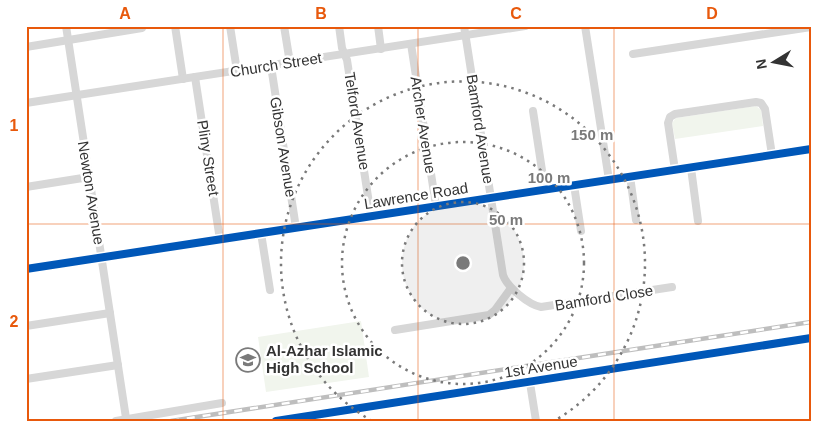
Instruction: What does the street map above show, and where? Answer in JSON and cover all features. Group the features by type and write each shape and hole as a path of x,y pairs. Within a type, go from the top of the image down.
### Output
{"street":[{"name":"Newton Avenue","path":"66,26 126,418"},
{"path":"175,26 183,79"},
{"path":"230,26 236,71"},
{"path":"284,26 290,63"},
{"name":"Telford Avenue","path":"339,26 342,48 347,60 371,216"},
{"path":"378,26 381,49"},
{"name":"Bamford Avenue","path":"464,26 503,275 506,283 511,288"},
{"name":"Church Street","path":"26,103 525,26"},
{"path":"585,26 609,180"},
{"path":"634,54 811,27"},
{"path":"26,47 142,28"},
{"name":"Archer Avenue","path":"411,44 436,206"},
{"name":"Gibson Avenue","path":"271,66 296,228"},
{"name":"Pliny Street","path":"195,77 220,240"},
{"path":"675,170 668,123 670,117 674,114 756,102 761,103 764,109 772,155"},
{"path":"533,110 545,190"},
{"name":"Lawrence Road","path":"26,269 811,149"},
{"path":"691,168 698,221"},
{"path":"630,176 636,220"},
{"path":"26,187 89,177"},
{"path":"574,185 581,230"},
{"path":"262,233 270,290"},
{"path":"395,330 489,315 511,288"},
{"name":"Bamford Close","path":"511,288 531,304 541,307 672,288"},
{"path":"26,326 110,313"},
{"name":"1st Avenue","path":"276,421 811,338"},
{"path":"26,379 118,365"},
{"path":"530,382 536,421"},
{"path":"116,421 222,403"}],"shaded area":[{"path":"756,106 761,110 763,126 675,139 672,123 676,118"},
{"path":"361,321 369,377 266,392 258,337"}],"railway":[{"path":"171,421 811,322"}],"cycle path":[{"path":"26,269 811,149"},
{"path":"276,421 811,338"}],"place":[{"name":"Al-Azhar Islamic High School","path":"248,360"}]}
